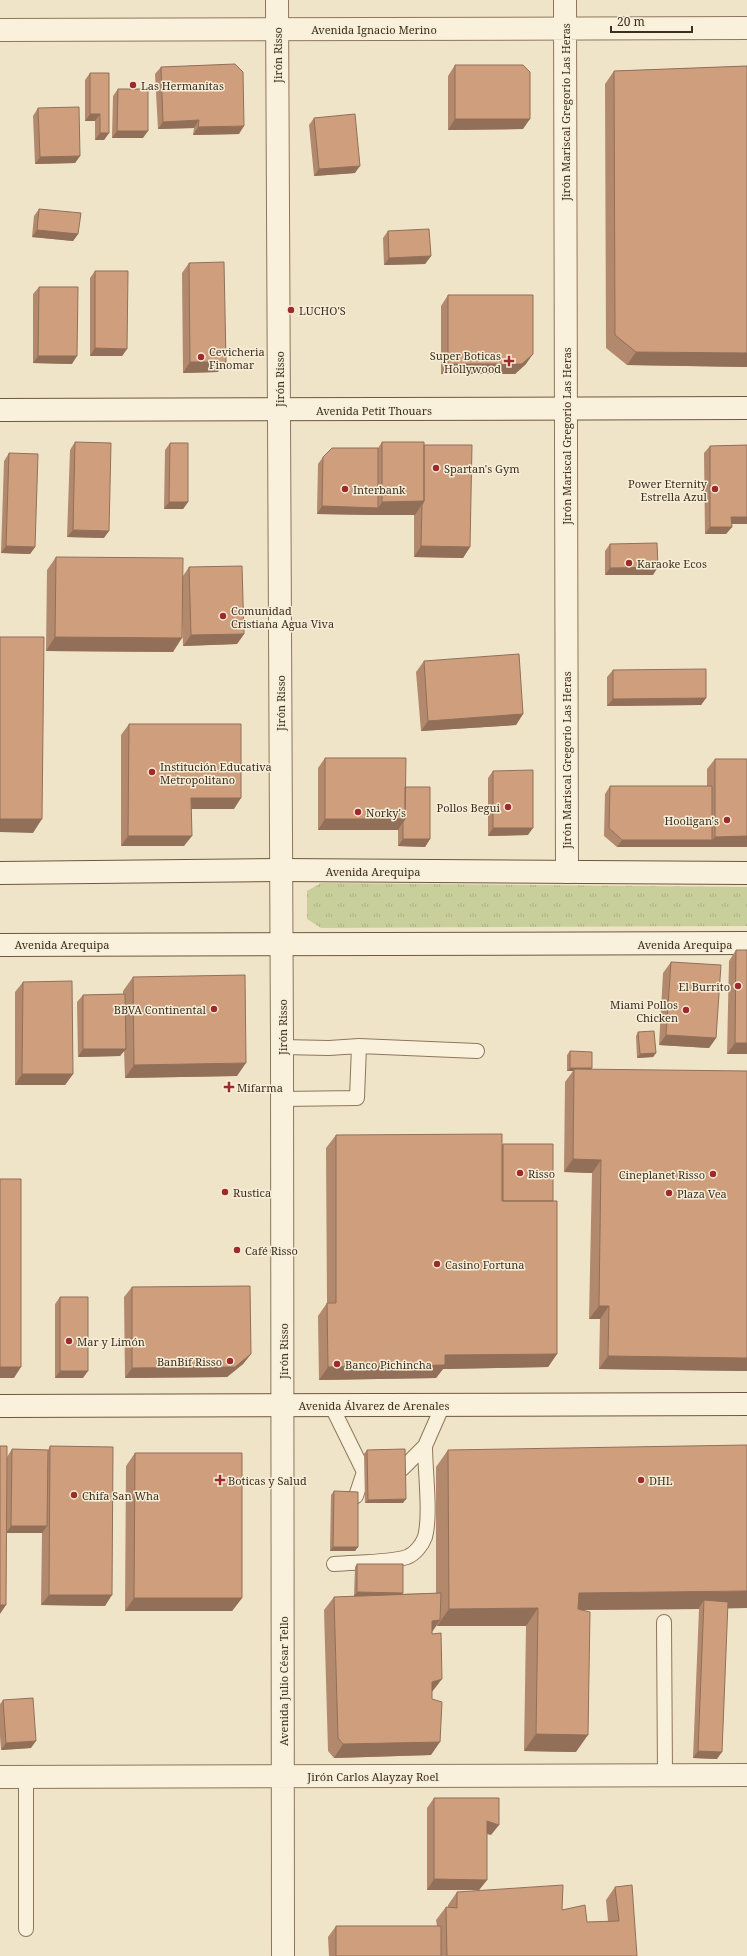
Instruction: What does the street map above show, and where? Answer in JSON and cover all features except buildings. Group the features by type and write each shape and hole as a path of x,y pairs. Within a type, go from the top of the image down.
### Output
{"street":[{"name":"Jirón Risso","path":"277,0 283,1405"},
{"name":"Jirón Mariscal Gregorio Las Heras","path":"565,0 567,872"},
{"name":"Avenida Ignacio Merino","path":"0,30 747,28"},
{"name":"Avenida Petit Thouars","path":"0,410 747,408"},
{"name":"Avenida Arequipa","path":"0,873 281,870 747,873"},
{"name":"Avenida Arequipa","path":"0,945 747,943"},
{"name":"Avenida Álvarez de Arenales","path":"0,1406 747,1404"},
{"name":"Avenida Julio César Tello","path":"283,1405 283,1956"},
{"name":"Jirón Carlos Alayzay Roel","path":"0,1777 747,1775"}],"lane":[{"path":"282,1047 329,1048 359,1046 477,1051"},
{"path":"282,1099 357,1098 359,1046"},
{"path":"331,1405 364,1472 356,1496"},
{"path":"402,1469 425,1446 443,1405"},
{"path":"334,1564 397,1559 408,1557 417,1551 425,1538 428,1524 425,1446"},
{"path":"664,1622 665,1775"},
{"path":"26,1777 26,1929"}],"green space":[{"path":"321,883 747,887 747,926 321,928 307,919 307,891"}],"place":[{"name":"Las Hermanitas","path":"133,85"},
{"name":"LUCHO'S","path":"291,310"},
{"name":"Cevicheria Finomar","path":"201,357"},
{"name":"Super Boticas Hollywood","path":"509,361"},
{"name":"Spartan's Gym","path":"436,468"},
{"name":"Interbank","path":"345,489"},
{"name":"Power Eternity Estrella Azul","path":"715,489"},
{"name":"Karaoke Ecos","path":"629,563"},
{"name":"Comunidad Cristiana Agua Viva","path":"223,616"},
{"name":"Institución Educativa Metropolitano","path":"152,772"},
{"name":"Pollos Begui","path":"508,807"},
{"name":"Norky's","path":"358,812"},
{"name":"Hooligan's","path":"727,820"},
{"name":"El Burrito","path":"738,986"},
{"name":"BBVA Continental","path":"214,1009"},
{"name":"Miami Pollos Chicken","path":"686,1010"},
{"name":"Mifarma","path":"229,1087"},
{"name":"Risso","path":"520,1173"},
{"name":"Cineplanet Risso","path":"713,1174"},
{"name":"Rustica","path":"225,1192"},
{"name":"Plaza Vea","path":"669,1193"},
{"name":"Café Risso","path":"237,1250"},
{"name":"Casino Fortuna","path":"437,1264"},
{"name":"Mar y Limón","path":"69,1341"},
{"name":"BanBif Risso","path":"230,1361"},
{"name":"Banco Pichincha","path":"337,1364"},
{"name":"Boticas y Salud","path":"220,1480"},
{"name":"DHL","path":"641,1480"},
{"name":"Chifa San Wha","path":"74,1495"}]}
